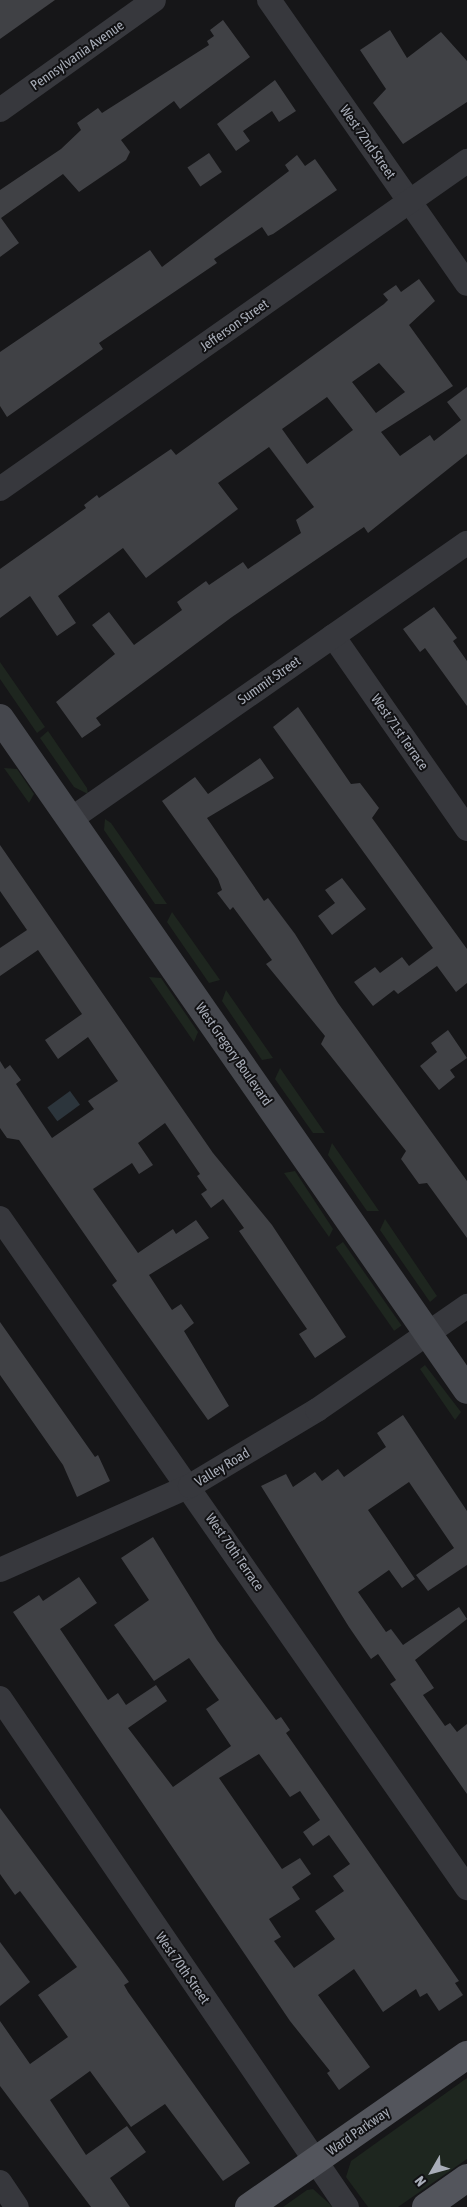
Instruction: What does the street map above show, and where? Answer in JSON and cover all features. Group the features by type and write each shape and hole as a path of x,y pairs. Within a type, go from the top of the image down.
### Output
{"main road":[{"name":"West Gregory Boulevard","path":"0,718 467,1390"},
{"name":"Ward Parkway","path":"249,2207 467,2055"},
{"path":"426,2207 467,2178"}],"street":[{"name":"Pennsylvania Avenue","path":"0,110 154,0"},
{"name":"West 72nd Street","path":"269,0 467,284"},
{"name":"Jefferson Street","path":"0,489 467,161"},
{"name":"Summit Street","path":"71,819 467,543"},
{"name":"West 71st Terrace","path":"333,636 467,829"},
{"name":"West 70th Terrace","path":"0,1218 190,1486 467,1888"},
{"name":"Valley Road","path":"0,1570 190,1486 317,1410 467,1306"},
{"name":"West 70th Street","path":"0,1698 18,1729 347,2207"},
{"name":"West 70th Street","path":"0,1713 18,1729"},
{"path":"0,2182 17,2207"}],"shaded area":[{"path":"0,662 45,727 37,733 0,679"},
{"path":"48,731 87,788 88,794 74,787 40,738"},
{"path":"4,768 17,769 34,794 29,803"},
{"path":"105,819 111,823 167,904 155,904 104,830"},
{"path":"172,912 220,980 209,983 167,922"},
{"path":"149,977 161,978 198,1032 194,1042"},
{"path":"226,990 273,1058 262,1060 222,1001"},
{"path":"280,1068 325,1133 313,1133 275,1079"},
{"path":"70,1091 80,1105 57,1121 47,1107"},
{"path":"332,1143 379,1211 367,1211 328,1155"},
{"path":"295,1171 333,1229 329,1237 284,1173"},
{"path":"385,1219 437,1296 430,1302 380,1230"},
{"path":"343,1242 402,1326 394,1331 336,1247"},
{"path":"425,1365 461,1412 455,1420 420,1369"},
{"path":"467,2078 467,2159 398,2207 368,2207 346,2177 351,2161"},
{"path":"313,2189 333,2207 283,2207 307,2190"}],"building":[{"path":"0,0 55,0 0,39"},
{"path":"223,20 250,57 180,109 174,101 121,140 130,152 126,160 79,192 63,174 1,218 19,243 0,257 0,190 61,149 81,130 77,123 98,108 102,113 209,45 207,41 214,36 210,30"},
{"path":"390,30 407,58 441,32 467,61 467,102 403,144 373,103 386,89 360,50"},
{"path":"275,80 296,111 279,122 272,111 243,131 250,141 236,151 217,124"},
{"path":"209,153 222,172 200,187 187,168"},
{"path":"297,155 305,166 315,159 337,190 273,234 268,236 262,227 214,259 217,263 99,343 103,349 7,417 0,406 0,352 150,250 162,267 289,171 285,165"},
{"path":"419,279 435,301 409,325 453,386 381,432 400,456 430,435 434,441 461,420 447,402 467,387 467,454 368,533 364,527 232,617 96,718 101,725 82,738 56,702 115,654 92,625 109,612 134,645 182,610 177,602 206,581 209,585 243,562 248,569 301,533 296,520 314,507 269,447 218,483 238,509 146,578 123,548 58,596 76,623 57,636 30,596 0,618 0,569 86,508 84,505 97,495 99,498 171,449 176,455 384,304 388,300 383,294 396,285 401,292","holes":["379,363 405,392 376,413 352,382","327,397 353,430 307,464 282,429"]},
{"path":"434,607 457,638 453,641 467,661 467,706 425,648 420,652 403,629"},
{"path":"298,707 351,784 360,783 379,808 372,818 467,949 467,983 456,992 437,966 398,994 394,990 373,1006 354,982 375,967 380,973 402,957 409,966 433,948 273,727"},
{"path":"260,758 274,778 207,818 264,901 268,898 295,934 338,1003 467,1181 467,1238 427,1183 419,1184 401,1159 406,1151 321,1044 325,1036 266,964 272,960 233,907 230,910 217,893 222,890 218,879 162,801 195,777 208,794"},
{"path":"0,845 213,1153 272,1225 346,1337 315,1358 299,1334 307,1329 239,1231 244,1228 223,1199 211,1208 201,1194 207,1190 197,1176 200,1174 165,1123 138,1143 153,1165 139,1174 132,1163 93,1189 138,1253 173,1229 176,1234 196,1220 209,1238 149,1275 172,1310 181,1304 194,1323 184,1331 229,1406 208,1420 112,1285 117,1281 19,1140 7,1138 0,1128 0,1061 5,1069 10,1065 21,1080 16,1084 52,1138 94,1109 88,1101 118,1081 88,1037 58,1059 45,1040 82,1014 38,950 0,976 0,948 27,930 0,891"},
{"path":"342,878 366,909 332,935 318,916 335,903 325,890"},
{"path":"448,1030 467,1058 450,1070 455,1077 439,1090 420,1066 437,1052 431,1043"},
{"path":"0,1322 95,1457 98,1455 110,1481 77,1497 63,1465 0,1375"},
{"path":"403,1415 467,1511 467,1565 428,1591 416,1575 454,1548 409,1482 368,1510 415,1579 402,1588 389,1570 358,1592 386,1632 391,1629 403,1645 459,1607 467,1619 415,1660 434,1688 423,1695 445,1726 450,1723 457,1732 467,1724 467,1794 390,1684 396,1680 378,1654 371,1659 349,1627 261,1486 286,1474 293,1487 315,1472 322,1481 338,1469 344,1477 386,1447 377,1433"},
{"path":"153,1537 217,1640 276,1720 281,1717 290,1730 286,1733 459,1981 455,1983 463,1995 439,2011 427,1993 420,1997 416,1989 383,2012 354,1969 318,1995 370,2067 339,2090 327,2073 330,2071 290,2021 13,1612 39,1595 43,1601 79,1577 97,1603 60,1629 108,1700 118,1693 126,1705 156,1685 167,1701 128,1728 173,1787 231,1746 206,1709 219,1700 189,1658 154,1681 114,1625 149,1600 121,1558","holes":["259,1754 290,1797 300,1791 320,1820 303,1832 313,1846 329,1835 350,1864 333,1876 344,1891 315,1911 335,1939 294,1968 274,1941 281,1937 269,1919 300,1899 292,1887 311,1874 300,1858 282,1869 219,1778"]},
{"path":"0,1808 129,1982 124,1985 128,1992 250,2163 223,2181 165,2104 131,2127 90,2071 50,2100 86,2155 127,2126 146,2152 110,2178 130,2207 91,2207 0,2086 0,2021 30,2064 68,2037 38,1995 77,1967 20,1891 15,1895 0,1874"},
{"path":"0,1942 30,1982 0,2006"}]}
